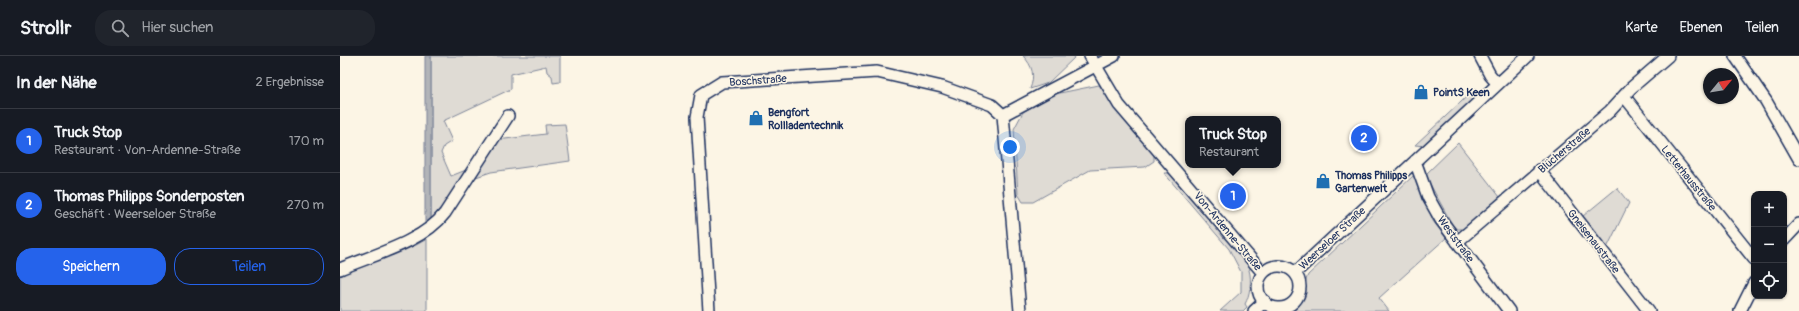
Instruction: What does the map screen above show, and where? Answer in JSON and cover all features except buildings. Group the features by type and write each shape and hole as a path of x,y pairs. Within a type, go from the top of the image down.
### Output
{"street":[{"name":"Von-Ardenne-Straße","path":"1090,56 1119,105 1263,273"},
{"path":"1020,311 1003,115 1096,67 1114,56"},
{"path":"1480,56 1490,75 1498,84"},
{"name":"Weerseloer Straße","path":"1295,273 1528,56"},
{"name":"Blücherstraße","path":"1457,242 1539,170 1610,111 1631,88 1668,56"},
{"path":"1735,56 1766,101 1799,159"},
{"name":"Boschstraße","path":"710,311 697,117 701,95 722,82 878,72 949,90 992,105 1003,115"},
{"name":"Letterhausstraße","path":"1624,96 1751,255"},
{"path":"340,269 412,239 434,225 445,213 508,116"},
{"name":"Weststraße","path":"1415,161 1428,197 1441,220 1509,311"},
{"name":"Gneisenaustraße","path":"1539,170 1649,311"},
{"path":"1787,237 1799,224"},
{"path":"1275,266 1282,266 1295,273 1300,284 1300,291 1294,302 1282,307 1276,307 1264,302 1258,284 1263,273 1275,266"},
{"path":"1740,311 1751,289"},
{"path":"1254,311 1264,302"}],"shaded area":[{"path":"425,56 431,56 431,224 425,227"},
{"path":"431,56 560,56 560,82 553,83 552,76 547,72 546,66 511,74 511,89 443,121 452,141 444,146 441,153 451,176 471,168 431,224"},
{"path":"1023,56 1076,56 1048,83 1030,89 1033,75 1031,67"},
{"path":"1099,85 1154,154 1154,161 1145,167 1090,170 1033,202 1023,202 1018,194 1014,129 1023,112 1055,94"},
{"path":"1476,88 1476,97 1424,146 1415,145"},
{"path":"565,124 570,161 491,172 470,179 497,140 546,134 545,125"},
{"path":"1458,143 1500,197 1463,229 1456,229 1452,224 1425,175"},
{"path":"1164,173 1172,173 1251,267 1249,270 1250,287 1245,304 1247,307 1243,311 1220,311 1241,292 1241,272 1229,249"},
{"path":"1414,175 1419,180 1433,221 1446,238 1379,298 1389,311 1293,311 1302,302 1308,275"},
{"path":"1617,188 1629,203 1607,248 1583,216"},
{"path":"427,239 427,311 340,311 340,273 416,245"}],"place":[{"name":"PointS Keen","path":"1421,92"},
{"name":"Bengfort Rollladentechnik","path":"756,118"},
{"name":"Thomas Philipps Sonderposten","path":"1364,138"},
{"name":"Thomas Philipps Gartenwelt","path":"1323,181"},
{"name":"Truck Stop","path":"1233,196"}]}
